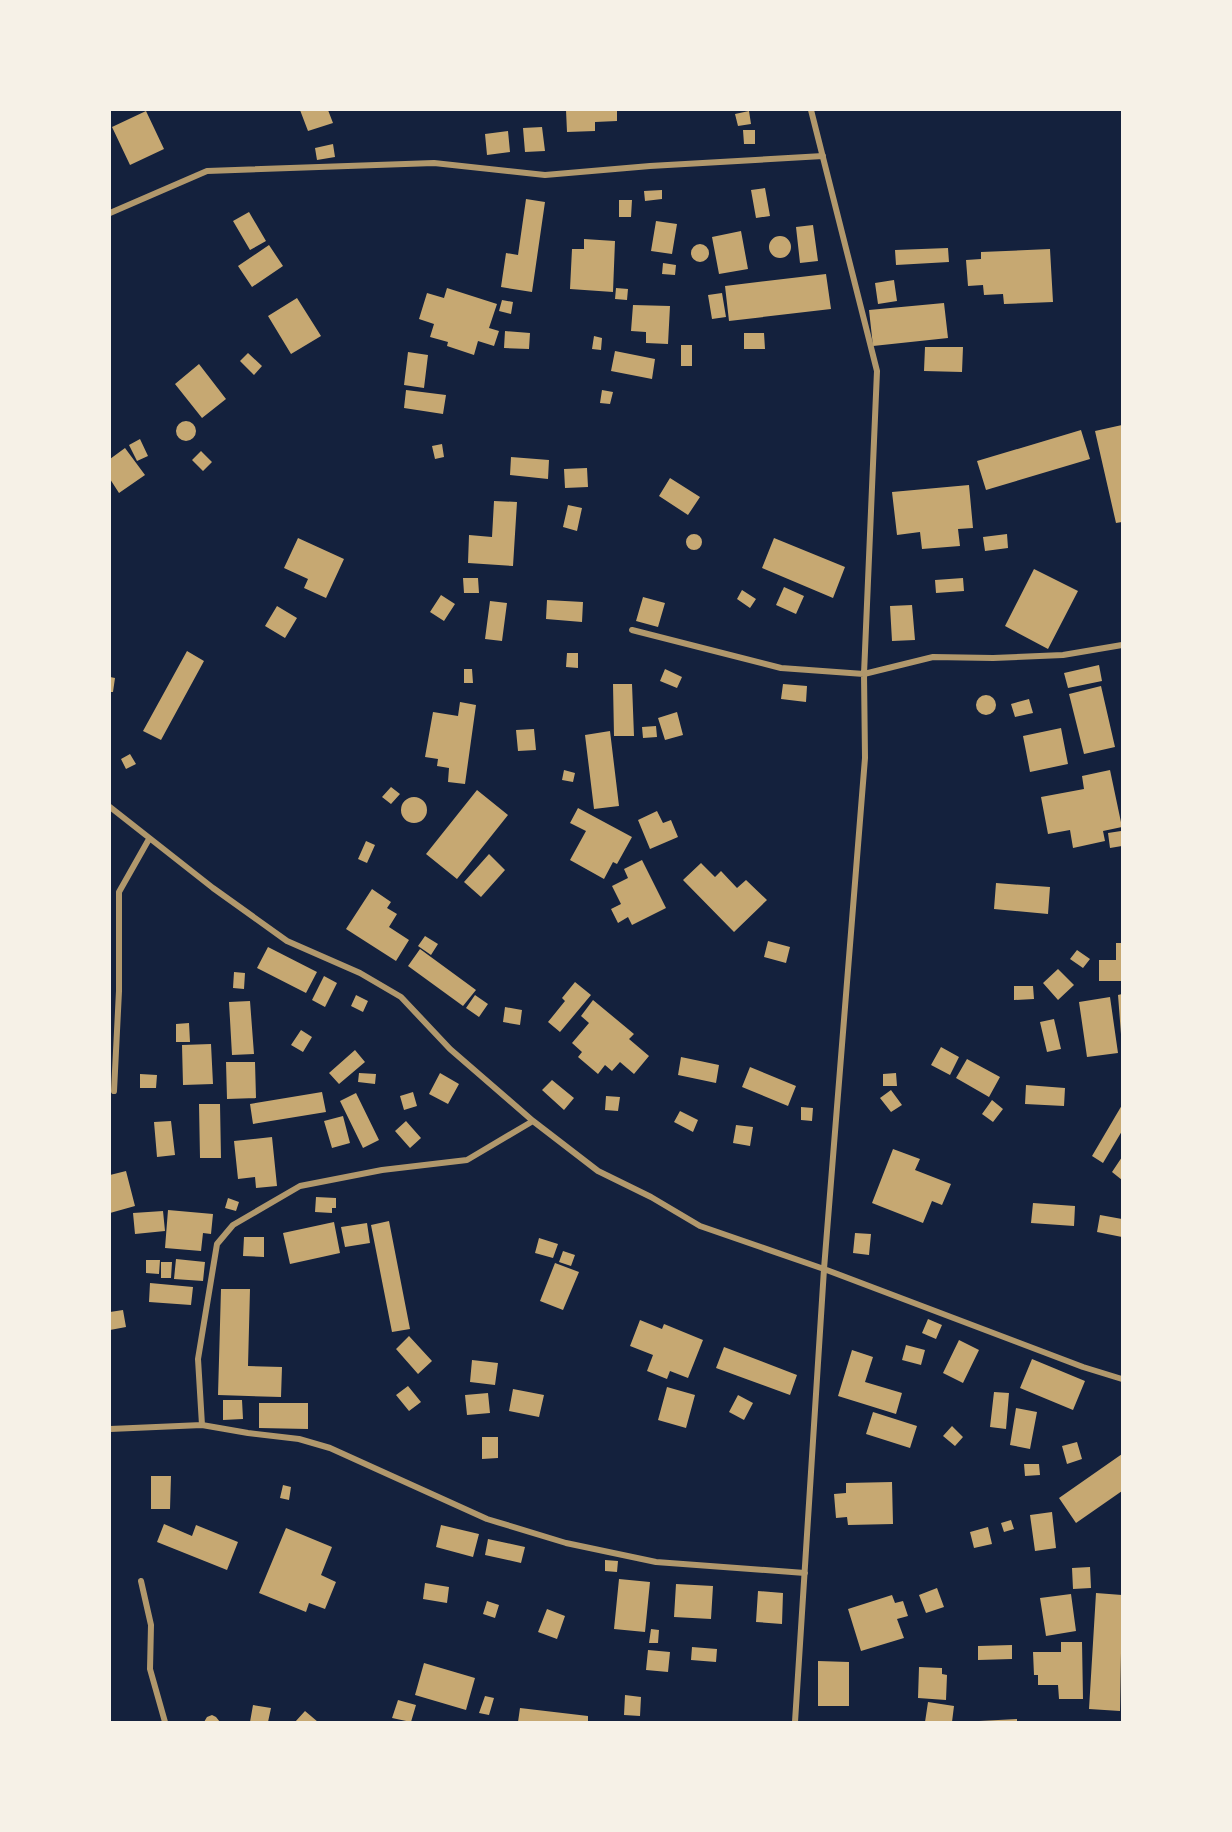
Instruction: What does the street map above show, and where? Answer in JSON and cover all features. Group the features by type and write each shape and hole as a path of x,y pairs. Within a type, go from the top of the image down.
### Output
{"street":[{"path":"795,1722 824,1269 865,758 864,674 877,371 811,110"},
{"path":"110,213 207,171 434,163 545,175 822,156"},
{"path":"632,630 781,668 864,674 933,657 993,658 1063,655 1122,645"},
{"path":"110,807 213,888 286,941 360,973 401,997 450,1049 533,1121 598,1171 651,1197 700,1226 824,1269 1083,1367 1122,1379"},
{"path":"114,1091 119,991 119,892 149,839"},
{"path":"202,1425 198,1359 217,1244 233,1225 300,1186 382,1170 467,1160 533,1121"},
{"path":"110,1429 202,1425 299,1439 330,1448 487,1519 566,1544 656,1562 805,1574"},
{"path":"141,1581 151,1625 150,1669 165,1722"}],"building":[{"path":"300,110 328,110 333,123 308,131"},
{"path":"566,110 617,110 617,121 595,122 595,131 567,132"},
{"path":"146,111 164,149 130,165 112,127"},
{"path":"749,111 751,124 738,126 735,114"},
{"path":"542,127 545,151 525,152 523,128"},
{"path":"743,130 755,130 755,144 744,144"},
{"path":"508,131 510,152 487,155 485,134"},
{"path":"333,144 335,157 317,160 315,148"},
{"path":"765,188 770,216 756,218 751,190"},
{"path":"662,190 662,199 645,201 644,191"},
{"path":"526,199 545,202 532,292 501,287 506,253 518,255"},
{"path":"619,200 632,200 631,217 619,217"},
{"path":"249,212 266,241 250,250 233,221"},
{"path":"656,221 677,224 672,254 651,251"},
{"path":"813,225 818,261 800,263 796,227"},
{"path":"741,231 748,269 719,274 712,237"},
{"path":"780,236 790,243 791,247 784,257 780,258 770,251 769,247 776,237"},
{"path":"584,239 615,241 613,292 570,289 572,249 584,249"},
{"path":"700,244 706,247 709,253 706,259 700,262 694,259 691,253 694,247"},
{"path":"269,245 283,266 252,287 238,266"},
{"path":"948,248 949,262 896,265 895,250"},
{"path":"1050,249 1053,302 1004,304 1003,294 984,295 983,285 968,286 966,260 981,259 981,252"},
{"path":"663,263 676,265 675,275 662,274"},
{"path":"826,274 831,309 729,321 725,286"},
{"path":"894,280 897,301 878,304 875,283"},
{"path":"447,288 497,304 489,328 499,331 494,346 478,341 474,355 447,346 448,342 430,337 434,324 419,319 427,293 444,298"},
{"path":"616,288 628,289 627,300 615,299"},
{"path":"722,293 726,317 712,319 708,295"},
{"path":"297,298 321,336 291,354 268,316"},
{"path":"502,300 513,302 511,314 499,311"},
{"path":"944,303 948,338 873,346 869,310"},
{"path":"633,305 670,306 668,344 646,343 646,332 631,331"},
{"path":"505,331 530,333 529,349 504,348"},
{"path":"744,333 764,333 765,349 744,349"},
{"path":"594,336 602,338 601,350 592,349"},
{"path":"681,345 692,345 692,366 681,366"},
{"path":"925,347 963,347 962,372 924,371"},
{"path":"615,351 655,359 652,379 611,371"},
{"path":"408,352 428,355 424,388 404,385"},
{"path":"248,353 262,366 254,375 240,361"},
{"path":"199,364 226,399 202,418 175,384"},
{"path":"406,390 446,395 443,414 404,408"},
{"path":"602,390 613,392 610,404 600,403"},
{"path":"186,421 193,424 196,431 193,438 186,441 179,438 176,431 179,424"},
{"path":"1122,425 1122,522 1116,523 1095,431"},
{"path":"1081,430 1090,459 986,490 977,461"},
{"path":"140,439 148,456 137,461 129,445"},
{"path":"442,444 444,457 435,459 432,446"},
{"path":"125,448 145,475 119,493 110,479 110,459"},
{"path":"201,451 212,462 203,471 192,460"},
{"path":"511,457 549,460 548,479 510,475"},
{"path":"587,468 588,487 565,488 564,469"},
{"path":"670,478 700,497 688,515 659,496"},
{"path":"969,485 973,528 958,529 960,546 922,549 920,532 897,535 892,492"},
{"path":"494,501 517,502 513,566 468,563 469,535 492,537"},
{"path":"568,505 582,508 577,531 563,527"},
{"path":"691,534 697,534 702,542 700,548 691,550 686,545 686,539"},
{"path":"1007,534 1008,548 985,551 983,537"},
{"path":"298,538 344,559 326,598 304,588 308,579 284,568"},
{"path":"774,538 845,567 833,598 762,568"},
{"path":"1034,569 1078,591 1048,649 1005,626"},
{"path":"463,578 478,578 479,593 464,593"},
{"path":"963,578 964,591 936,593 935,580"},
{"path":"784,587 804,596 796,614 776,605"},
{"path":"742,590 756,599 750,608 737,599"},
{"path":"441,595 455,604 444,621 430,612"},
{"path":"643,597 665,603 658,627 636,621"},
{"path":"547,600 583,602 582,622 546,619"},
{"path":"490,601 507,603 502,641 485,639"},
{"path":"912,605 915,640 892,641 890,606"},
{"path":"277,606 297,618 285,638 265,626"},
{"path":"187,651 204,661 161,740 143,731"},
{"path":"567,653 578,653 578,668 566,667"},
{"path":"1099,665 1102,681 1068,688 1064,673"},
{"path":"464,669 472,669 473,683 464,683"},
{"path":"665,669 682,677 677,688 660,681"},
{"path":"110,677 115,678 113,692 110,692"},
{"path":"613,684 632,684 634,736 614,736"},
{"path":"783,684 807,686 806,702 781,699"},
{"path":"1101,686 1115,747 1084,754 1069,694"},
{"path":"986,695 993,698 996,705 993,712 986,715 979,712 976,705 979,698"},
{"path":"1029,699 1033,713 1015,717 1011,704"},
{"path":"460,702 476,705 465,784 448,782 449,768 437,766 438,759 425,757 433,712 458,716"},
{"path":"677,712 683,735 665,740 658,718"},
{"path":"656,726 657,737 643,738 642,727"},
{"path":"1061,728 1068,764 1030,772 1023,736"},
{"path":"534,729 536,750 518,751 516,730"},
{"path":"610,731 619,806 594,809 585,735"},
{"path":"130,754 136,764 126,769 121,759"},
{"path":"564,770 575,773 573,782 562,780"},
{"path":"1110,770 1122,827 1103,831 1105,841 1073,848 1070,830 1048,834 1041,797 1084,789 1082,776"},
{"path":"391,787 400,794 391,804 382,797"},
{"path":"477,790 508,815 457,879 426,854"},
{"path":"414,797 423,801 427,810 423,819 414,823 405,819 401,810 405,801"},
{"path":"578,808 632,837 617,864 613,862 604,879 570,860 586,831 570,823"},
{"path":"657,811 663,823 671,820 678,837 650,849 638,820"},
{"path":"1121,831 1122,846 1110,848 1108,833"},
{"path":"366,841 375,845 367,863 358,859"},
{"path":"489,854 505,870 481,897 464,882"},
{"path":"642,860 666,908 632,925 628,917 618,923 611,909 621,904 612,886 628,878 624,869"},
{"path":"701,863 715,877 721,871 737,888 746,880 767,900 734,932 683,880"},
{"path":"996,883 1050,887 1048,914 994,909"},
{"path":"372,889 391,902 387,908 397,914 389,927 409,940 396,961 346,929"},
{"path":"425,936 438,944 431,955 418,946"},
{"path":"768,941 790,947 786,963 764,957"},
{"path":"1116,943 1122,943 1122,981 1099,981 1099,960 1116,960"},
{"path":"268,947 317,972 306,993 257,968"},
{"path":"420,949 476,990 463,1006 408,966"},
{"path":"1077,950 1090,959 1083,968 1070,959"},
{"path":"1058,969 1074,985 1058,1000 1043,983"},
{"path":"234,972 245,973 244,989 233,988"},
{"path":"324,976 337,983 325,1007 312,1000"},
{"path":"575,982 591,995 560,1032 548,1022 565,1001 562,998"},
{"path":"1014,986 1033,986 1034,999 1014,1000"},
{"path":"1122,994 1122,1034 1121,1034 1118,995"},
{"path":"356,995 368,1001 363,1012 351,1006"},
{"path":"475,995 488,1004 479,1017 466,1008"},
{"path":"1110,997 1118,1053 1087,1057 1079,1002"},
{"path":"593,1000 634,1034 629,1039 649,1056 634,1074 620,1062 612,1071 605,1065 598,1074 578,1057 582,1052 572,1043 589,1023 581,1016"},
{"path":"250,1001 254,1054 232,1055 229,1002"},
{"path":"505,1007 522,1010 520,1025 503,1022"},
{"path":"1054,1019 1061,1049 1047,1052 1040,1022"},
{"path":"189,1023 190,1042 176,1042 176,1024"},
{"path":"301,1030 312,1037 303,1052 291,1045"},
{"path":"211,1044 213,1084 183,1085 182,1045"},
{"path":"941,1047 959,1057 950,1075 931,1065"},
{"path":"355,1050 365,1062 339,1084 329,1073"},
{"path":"681,1057 719,1065 716,1083 678,1075"},
{"path":"967,1059 1000,1077 989,1097 956,1078"},
{"path":"226,1062 255,1062 256,1098 227,1099"},
{"path":"750,1067 796,1086 788,1106 742,1087"},
{"path":"359,1073 376,1074 375,1084 358,1082"},
{"path":"440,1073 459,1084 448,1104 429,1094"},
{"path":"896,1073 897,1086 883,1086 883,1074"},
{"path":"140,1074 157,1075 156,1088 140,1088"},
{"path":"552,1080 574,1098 564,1110 542,1090"},
{"path":"1026,1085 1065,1088 1064,1106 1025,1104"},
{"path":"891,1090 902,1105 891,1112 880,1098"},
{"path":"322,1092 326,1112 253,1124 250,1104"},
{"path":"413,1092 417,1106 404,1110 400,1096"},
{"path":"356,1093 379,1140 363,1148 340,1101"},
{"path":"606,1096 620,1097 618,1111 605,1110"},
{"path":"992,1100 1003,1109 993,1122 982,1114"},
{"path":"199,1104 220,1104 221,1158 200,1158"},
{"path":"1122,1105 1122,1131 1103,1163 1092,1156"},
{"path":"801,1107 813,1108 812,1121 801,1120"},
{"path":"680,1111 698,1120 693,1132 674,1122"},
{"path":"343,1116 350,1143 332,1148 324,1121"},
{"path":"171,1121 175,1155 157,1157 154,1122"},
{"path":"406,1121 421,1138 410,1148 395,1131"},
{"path":"736,1125 753,1127 750,1146 733,1143"},
{"path":"272,1137 277,1186 256,1188 255,1177 238,1179 234,1141"},
{"path":"893,1149 920,1159 915,1170 951,1184 942,1205 932,1201 923,1223 872,1203"},
{"path":"1122,1157 1122,1180 1112,1172"},
{"path":"126,1171 135,1206 110,1213 110,1175"},
{"path":"316,1197 336,1198 336,1208 332,1208 332,1213 315,1212"},
{"path":"228,1198 239,1202 236,1211 225,1208"},
{"path":"1033,1203 1075,1206 1074,1226 1031,1223"},
{"path":"168,1210 213,1214 211,1234 203,1233 201,1251 165,1248"},
{"path":"163,1211 165,1231 135,1234 133,1213"},
{"path":"1100,1215 1122,1219 1122,1237 1097,1232"},
{"path":"389,1221 410,1329 392,1332 371,1225"},
{"path":"334,1222 340,1253 290,1264 283,1233"},
{"path":"367,1223 370,1243 345,1247 341,1227"},
{"path":"855,1233 871,1234 869,1255 853,1253"},
{"path":"244,1237 264,1237 264,1257 243,1256"},
{"path":"539,1238 558,1244 553,1258 535,1253"},
{"path":"563,1251 575,1255 571,1266 559,1262"},
{"path":"176,1259 205,1262 203,1281 174,1279"},
{"path":"146,1260 160,1260 159,1274 146,1273"},
{"path":"161,1262 172,1262 171,1278 161,1278"},
{"path":"555,1263 579,1272 563,1310 540,1301"},
{"path":"150,1283 193,1287 191,1305 149,1302"},
{"path":"221,1289 250,1289 248,1366 282,1367 281,1397 218,1395"},
{"path":"123,1310 126,1327 110,1330 110,1312"},
{"path":"928,1319 942,1325 936,1339 922,1333"},
{"path":"640,1320 662,1329 664,1324 703,1340 688,1378 670,1371 667,1379 647,1371 653,1355 630,1346"},
{"path":"409,1336 432,1361 418,1374 396,1349"},
{"path":"959,1340 979,1350 963,1383 943,1373"},
{"path":"906,1345 925,1350 921,1365 902,1360"},
{"path":"724,1347 797,1375 790,1395 716,1368"},
{"path":"852,1350 873,1357 865,1382 902,1393 896,1414 838,1396"},
{"path":"1032,1359 1085,1381 1073,1410 1020,1388"},
{"path":"472,1360 498,1363 495,1385 470,1382"},
{"path":"408,1386 421,1402 409,1411 396,1395"},
{"path":"667,1387 695,1395 686,1428 658,1420"},
{"path":"513,1389 544,1395 539,1417 509,1411"},
{"path":"994,1392 1009,1393 1006,1429 990,1427"},
{"path":"488,1393 490,1413 467,1415 465,1395"},
{"path":"738,1395 753,1403 744,1420 729,1412"},
{"path":"223,1400 242,1400 243,1419 223,1420"},
{"path":"259,1403 308,1403 308,1429 259,1428"},
{"path":"1016,1408 1037,1412 1030,1449 1010,1445"},
{"path":"873,1412 917,1426 910,1448 866,1434"},
{"path":"952,1426 963,1437 955,1446 943,1436"},
{"path":"482,1437 498,1437 498,1458 482,1459"},
{"path":"1077,1442 1082,1459 1067,1464 1062,1446"},
{"path":"1122,1454 1122,1491 1076,1523 1059,1498"},
{"path":"1024,1464 1039,1464 1040,1475 1025,1476"},
{"path":"151,1476 171,1476 170,1509 151,1509"},
{"path":"892,1482 893,1524 848,1525 847,1517 836,1518 834,1494 846,1493 846,1483"},
{"path":"283,1485 291,1487 289,1500 280,1498"},
{"path":"1052,1512 1056,1548 1035,1551 1030,1515"},
{"path":"1011,1520 1014,1529 1004,1532 1001,1523"},
{"path":"164,1524 192,1536 196,1525 238,1542 227,1570 157,1542"},
{"path":"441,1525 479,1534 473,1557 436,1547"},
{"path":"988,1527 992,1544 974,1548 970,1532"},
{"path":"286,1528 332,1547 321,1575 336,1582 325,1609 309,1603 306,1612 259,1593"},
{"path":"488,1539 525,1547 521,1563 485,1555"},
{"path":"605,1560 618,1561 617,1572 605,1571"},
{"path":"1090,1567 1091,1588 1073,1589 1072,1568"},
{"path":"619,1579 650,1582 645,1632 614,1629"},
{"path":"425,1583 449,1587 447,1603 423,1599"},
{"path":"676,1584 713,1586 711,1619 674,1617"},
{"path":"937,1588 944,1607 926,1613 919,1595"},
{"path":"758,1591 783,1593 782,1624 756,1622"},
{"path":"1096,1593 1122,1595 1120,1711 1089,1709"},
{"path":"1071,1594 1076,1631 1046,1636 1040,1598"},
{"path":"892,1595 895,1603 903,1601 908,1616 897,1619 904,1638 861,1651 848,1609"},
{"path":"487,1601 499,1605 495,1618 483,1614"},
{"path":"547,1609 565,1616 557,1639 538,1632"},
{"path":"651,1629 659,1630 658,1643 649,1643"},
{"path":"1061,1642 1082,1642 1083,1699 1059,1699 1058,1685 1038,1685 1038,1675 1034,1675 1033,1652 1061,1652"},
{"path":"1012,1645 1012,1659 978,1660 978,1646"},
{"path":"692,1647 717,1649 716,1662 691,1660"},
{"path":"648,1650 670,1652 668,1672 646,1670"},
{"path":"818,1661 849,1662 849,1706 818,1706"},
{"path":"424,1663 475,1678 466,1710 415,1695"},
{"path":"919,1667 942,1668 942,1674 947,1675 946,1700 918,1698"},
{"path":"625,1695 641,1697 640,1716 624,1715"},
{"path":"485,1696 494,1698 489,1715 479,1713"},
{"path":"398,1700 416,1705 411,1722 392,1718"},
{"path":"928,1702 954,1706 952,1722 925,1722"},
{"path":"253,1705 271,1708 268,1722 250,1722"},
{"path":"520,1708 588,1716 588,1722 518,1722"},
{"path":"305,1711 318,1722 295,1722"},
{"path":"212,1715 220,1722 204,1722 207,1717"},
{"path":"1017,1719 1017,1722 979,1722 979,1721"}]}
